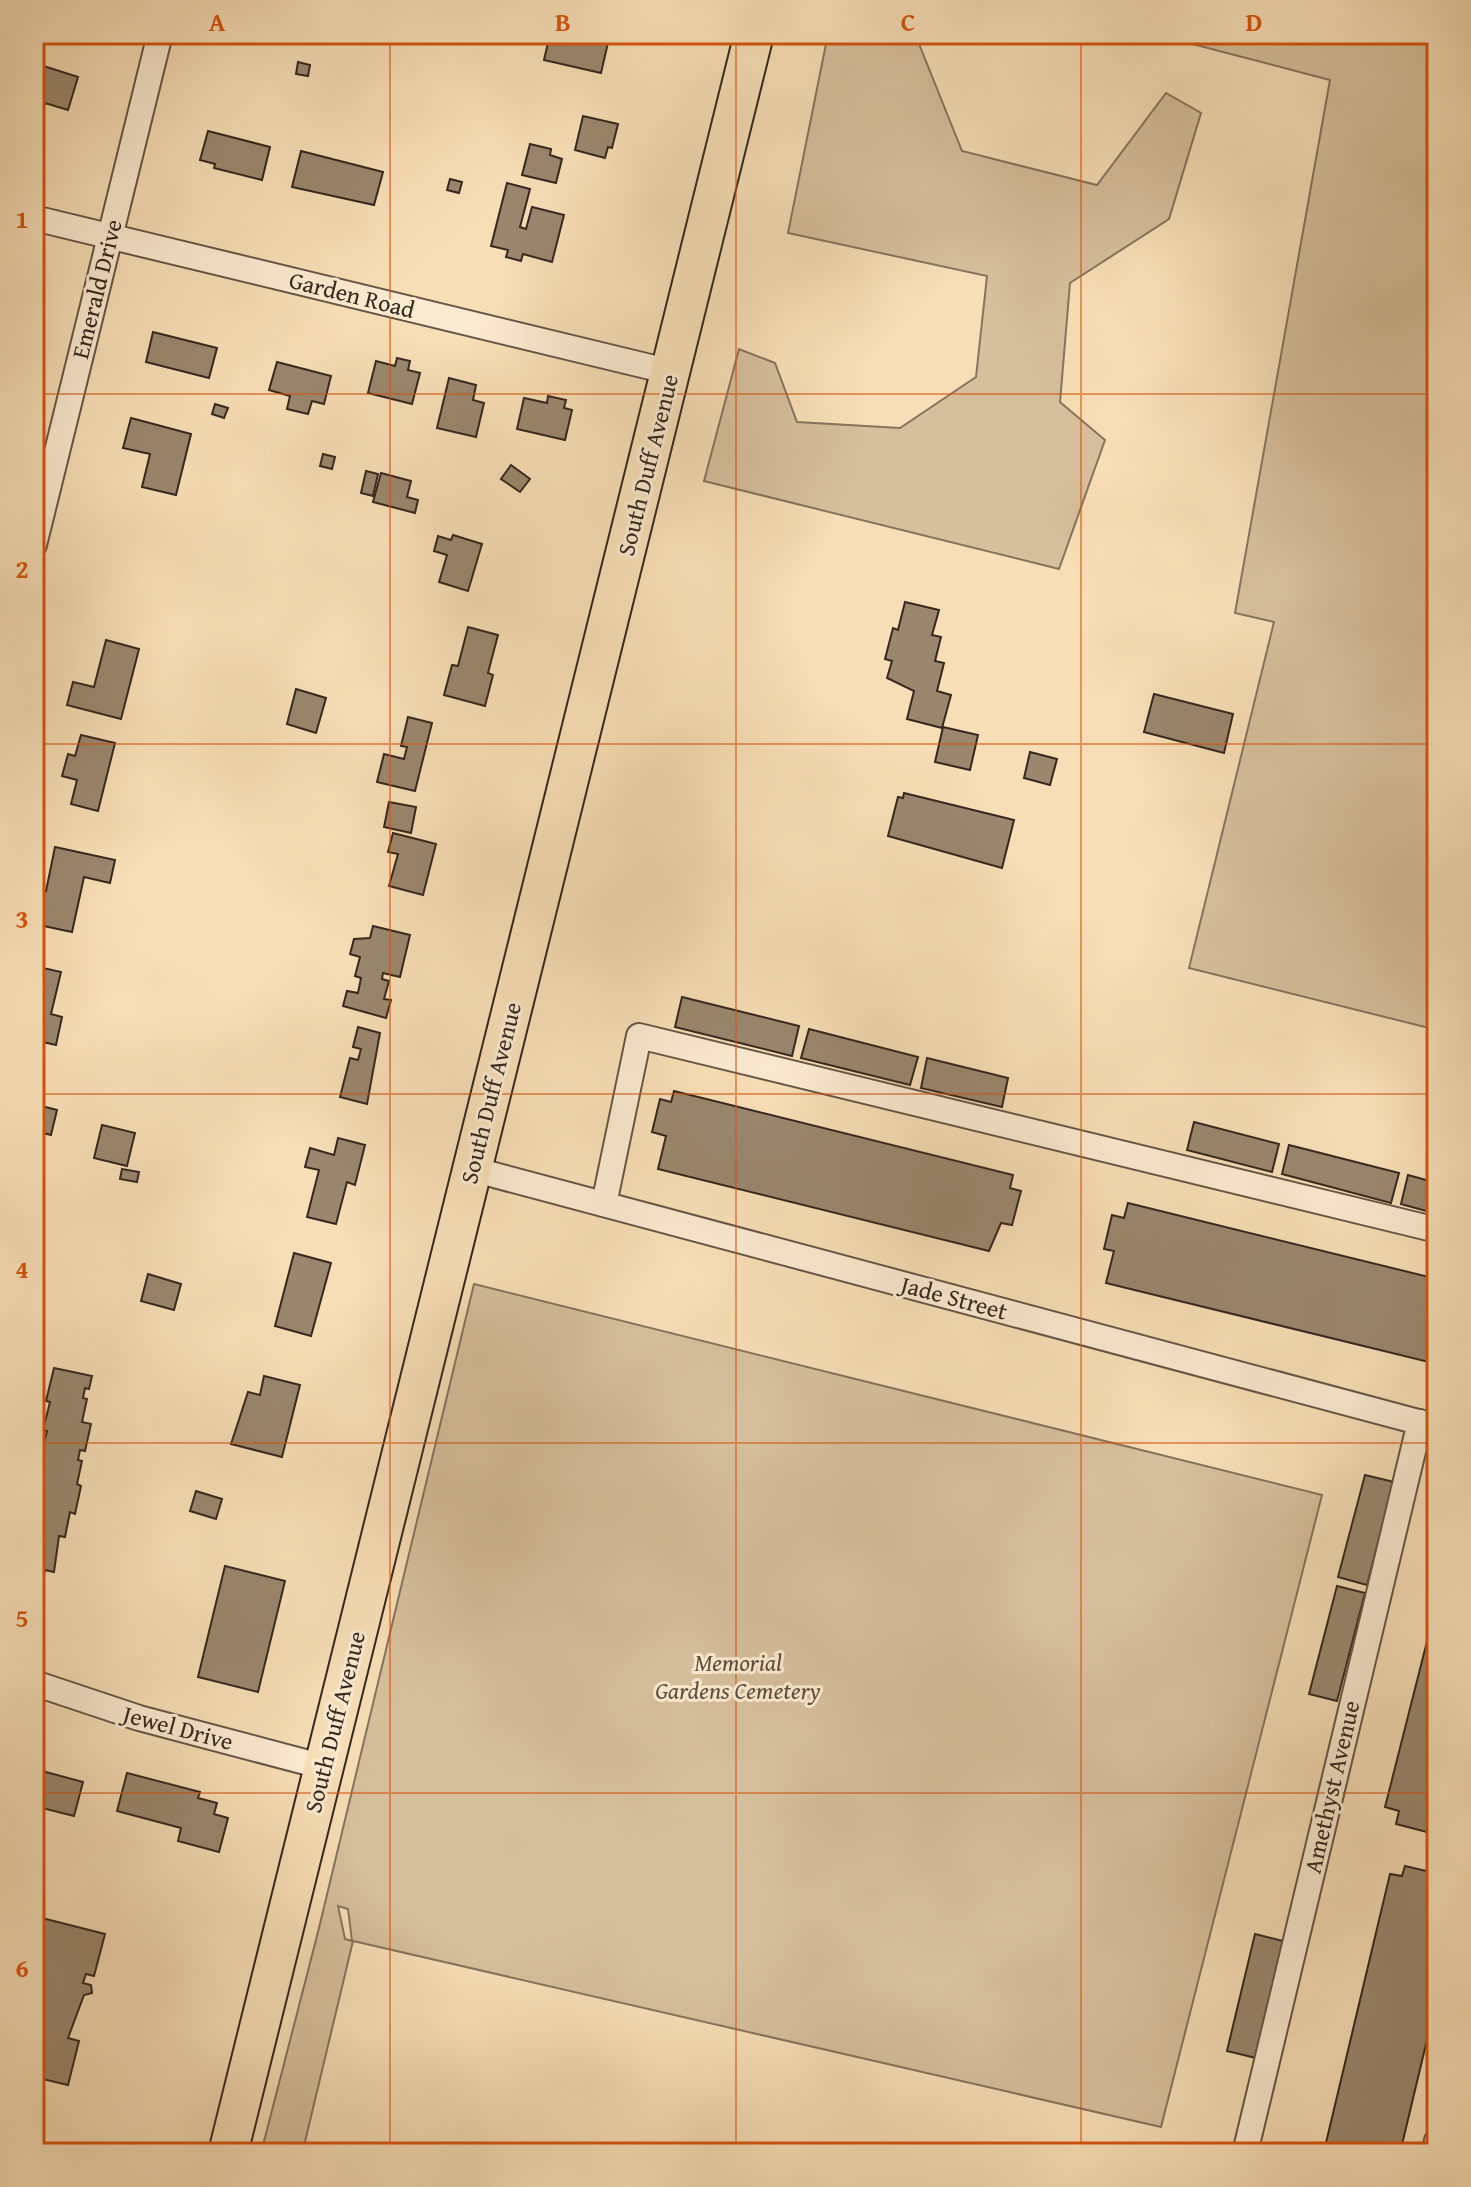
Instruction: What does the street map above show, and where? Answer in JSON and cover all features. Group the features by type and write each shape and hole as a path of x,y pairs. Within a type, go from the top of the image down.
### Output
{"main road":[{"name":"South Duff Avenue","path":"228,2153 754,34"}],"street":[{"name":"Emerald Drive","path":"34,545 160,34"},
{"name":"Garden Road","path":"34,218 671,372"},
{"path":"604,1204 639,1036 1437,1230"},
{"name":"Jade Street","path":"472,1169 1428,1424"},
{"name":"Amethyst Avenue","path":"1245,2153 1428,1424"},
{"name":"Jewel Drive","path":"34,1683 139,1718 324,1767"},
{"path":"1434,2153 1437,2141"}],"green space":[{"path":"828,34 915,34 962,151 1097,185 1166,93 1201,113 1169,219 1070,283 1060,402 1105,440 1059,569 704,481 739,349 775,363 797,422 900,428 976,377 987,276 788,233"},
{"path":"1154,34 1437,34 1437,1030 1189,968 1274,622 1235,613 1330,80"},
{"name":"Memorial Gardens Cemetery","path":"474,1284 1322,1495 1161,2127 353,1941 303,2150 308,2153 261,2153 318,1932","holes":["338,1906 348,1909 352,1941 345,1939"]}],"building":[{"path":"550,34 562,37 562,34 610,34 601,73 544,60"},
{"path":"298,62 310,65 308,76 296,74"},
{"path":"34,63 78,77 68,110 45,103 39,125 34,123"},
{"path":"583,116 618,124 612,148 608,147 605,158 575,150"},
{"path":"208,131 270,147 262,180 214,168 215,164 200,160"},
{"path":"530,144 551,149 550,155 562,159 556,183 522,175"},
{"path":"301,151 383,172 374,205 292,187"},
{"path":"450,179 462,182 459,193 447,190"},
{"path":"507,183 530,189 520,227 526,229 532,207 564,215 552,262 523,254 521,261 506,257 508,250 491,246"},
{"path":"153,332 217,348 209,378 146,362"},
{"path":"397,358 410,361 408,370 420,373 412,404 368,393 376,361 395,366"},
{"path":"277,362 331,376 324,404 312,401 308,414 287,409 290,396 269,390"},
{"path":"449,378 476,385 473,400 484,403 476,437 437,428"},
{"path":"548,396 566,400 564,408 572,410 565,440 517,429 524,398 547,403"},
{"path":"215,404 228,408 224,418 212,414"},
{"path":"131,418 191,434 176,495 142,487 150,454 123,448"},
{"path":"323,454 335,457 332,469 320,466"},
{"path":"511,465 530,479 520,492 501,479"},
{"path":"366,471 378,474 373,496 361,493"},
{"path":"381,473 411,481 407,497 418,500 415,513 373,502"},
{"path":"453,535 482,544 468,591 439,582 447,555 434,551 438,536 451,540"},
{"path":"905,602 939,610 932,635 941,637 935,661 944,663 937,691 951,695 942,728 907,719 914,691 887,678 892,661 885,659 893,628 898,630"},
{"path":"468,627 498,635 488,673 493,675 485,706 444,695 452,665 458,666"},
{"path":"106,640 139,649 121,719 67,705 73,682 94,687"},
{"path":"296,689 326,698 316,733 287,724"},
{"path":"1154,694 1233,714 1224,753 1144,732"},
{"path":"408,717 432,723 415,791 377,782 384,754 404,759 407,747 401,746"},
{"path":"943,727 978,735 970,770 935,762"},
{"path":"81,735 115,743 98,811 71,804 77,780 62,776 68,754 75,756"},
{"path":"1030,752 1057,759 1050,785 1024,778"},
{"path":"904,793 1014,820 1002,868 888,836 898,797 903,798"},
{"path":"389,802 416,807 411,833 384,827"},
{"path":"393,833 436,844 423,895 389,886 398,854 388,852"},
{"path":"55,847 115,860 110,883 84,877 72,932 34,924 34,889 46,891"},
{"path":"373,926 410,935 400,977 383,973 382,979 389,981 384,999 391,1000 386,1018 343,1006 347,991 358,993 361,978 355,976 360,957 350,954 354,939 370,938"},
{"path":"34,966 61,972 51,1014 62,1017 56,1045 34,1040"},
{"path":"682,997 799,1026 792,1056 675,1027"},
{"path":"358,1027 380,1033 367,1104 340,1097 350,1058 358,1060 361,1049 353,1047"},
{"path":"809,1029 918,1057 910,1085 801,1058"},
{"path":"927,1058 1008,1078 1002,1107 921,1088"},
{"path":"674,1091 1013,1175 1010,1188 1021,1191 1012,1225 1001,1223 989,1251 658,1169 666,1136 652,1132 660,1099 671,1102"},
{"path":"34,1104 57,1110 51,1135 39,1132 37,1139 34,1138"},
{"path":"1194,1122 1279,1144 1272,1172 1187,1150"},
{"path":"102,1125 135,1133 127,1166 94,1158"},
{"path":"338,1138 365,1145 355,1185 347,1182 336,1224 307,1217 319,1170 305,1167 310,1148 334,1155"},
{"path":"1289,1145 1399,1173 1391,1203 1282,1174"},
{"path":"122,1169 139,1172 137,1182 120,1179"},
{"path":"1408,1175 1437,1183 1437,1214 1401,1204"},
{"path":"1128,1203 1437,1279 1437,1364 1106,1283 1114,1251 1104,1249 1112,1215 1124,1218"},
{"path":"294,1253 331,1263 311,1336 275,1326"},
{"path":"148,1274 181,1284 174,1310 141,1301"},
{"path":"54,1368 92,1376 89,1389 85,1388 83,1398 87,1399 82,1422 91,1424 85,1451 80,1450 78,1460 82,1461 77,1484 81,1486 75,1514 70,1512 65,1537 59,1536 54,1572 45,1570 40,1593 34,1594 34,1500 47,1431 43,1430 50,1402 46,1401"},
{"path":"264,1376 300,1385 282,1457 231,1444 248,1392 260,1395"},
{"path":"1365,1475 1394,1482 1367,1585 1338,1577"},
{"path":"196,1491 222,1499 216,1519 190,1511"},
{"path":"225,1566 285,1581 258,1692 198,1677"},
{"path":"1337,1586 1365,1593 1337,1701 1309,1694"},
{"path":"1437,1602 1437,1820 1431,1819 1427,1832 1396,1824 1399,1811 1385,1807"},
{"path":"42,1771 83,1782 74,1816 34,1806 34,1775 40,1777"},
{"path":"127,1773 200,1792 198,1798 217,1803 214,1814 228,1818 219,1852 178,1841 181,1828 117,1811"},
{"path":"1405,1866 1435,1873 1432,1885 1437,1886 1437,1998 1400,2153 1307,2153 1310,2144 1325,2147 1390,1874 1402,1876"},
{"path":"34,1916 105,1934 94,1976 86,1974 83,1983 91,1985 92,1993 84,1995 68,2038 79,2041 68,2085 34,2077"},
{"path":"1255,1934 1283,1941 1256,2058 1227,2051"}]}
